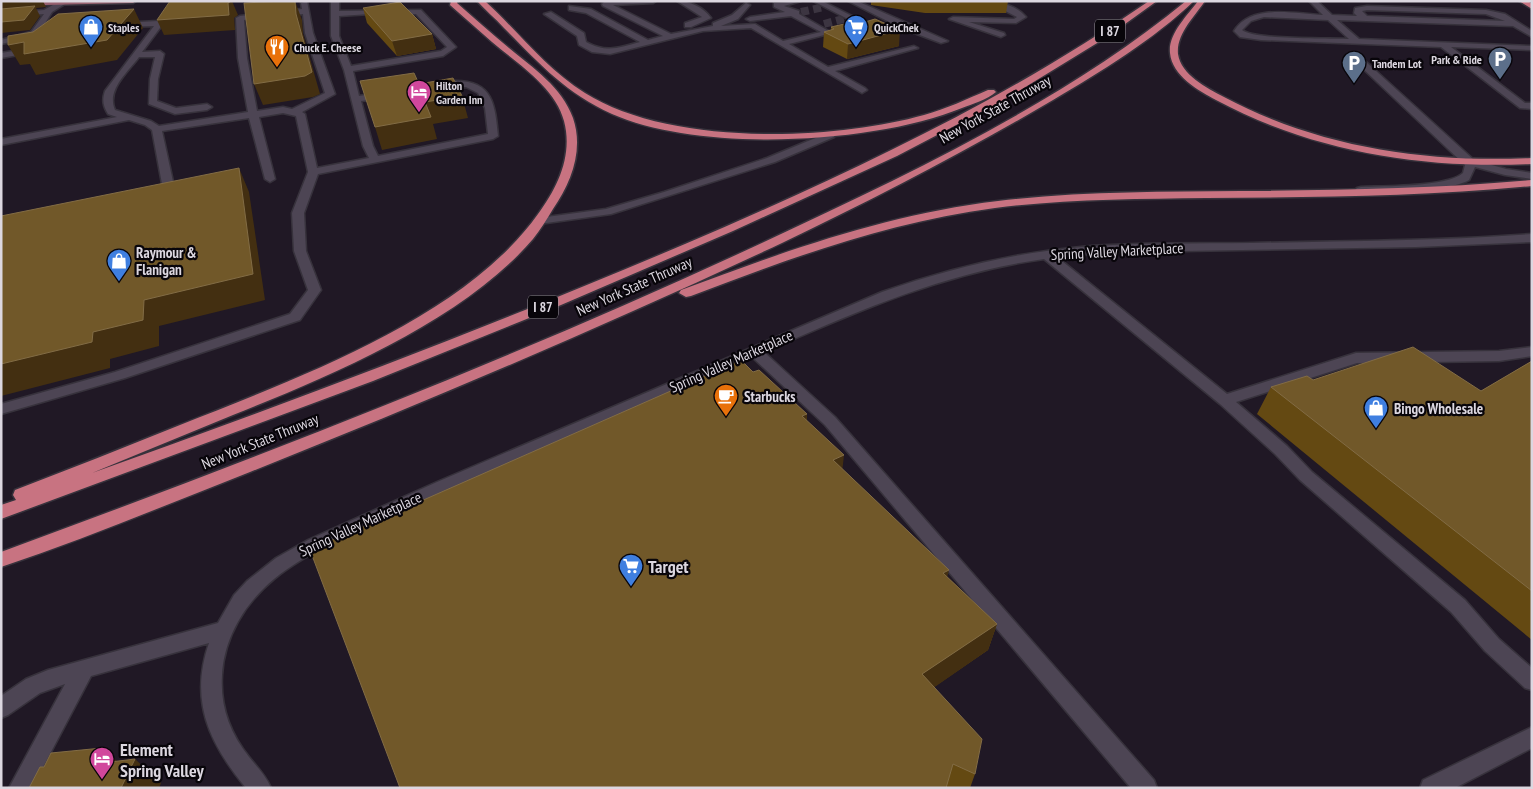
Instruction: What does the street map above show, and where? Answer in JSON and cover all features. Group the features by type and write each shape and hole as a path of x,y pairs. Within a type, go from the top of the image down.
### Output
{"highway":[{"path":"1,502 258,400 371,348 428,315 487,275 529,236 560,188 570,160 572,133 566,111 547,87 474,23 454,3 455,1"},
{"path":"480,1 555,75 583,96 613,111 654,124 702,132 766,136 830,135 875,129 935,115 1066,60"},
{"name":"New York State Thruway","path":"1,512 362,379 651,263 886,156 972,112 1066,60 1154,1"},
{"name":"New York State Thruway","path":"1,560 370,417 535,349 748,254 877,192 955,152 1021,115 1098,69 1151,33 1191,1"},
{"path":"1202,1 1178,35 1174,54 1187,75 1213,95 1238,108 1270,122 1336,143 1402,155 1470,162 1532,161"},
{"path":"1522,1 1532,7"},
{"path":"535,349 823,242 883,225 995,204 1069,198 1474,188 1532,183"}],"main road":[{"path":"2,2 133,1"}],"street":[{"path":"171,200 157,129 154,126 111,112 108,106 108,93 176,1"},
{"path":"294,112 330,94 308,33 305,1"},
{"path":"335,1 335,36 348,69 368,146 375,160"},
{"path":"606,2 653,1"},
{"path":"660,32 707,18 703,13 680,1"},
{"path":"798,1 777,6 802,15 828,33"},
{"path":"816,1 882,32"},
{"path":"851,1 897,23 944,41"},
{"path":"989,1 1018,13 1022,17 1016,21 953,19 1001,35"},
{"path":"1312,1 1357,42"},
{"path":"1,16 46,12 64,2"},
{"path":"606,2 670,38"},
{"path":"594,3 548,14 581,36 599,44 620,41 627,32"},
{"path":"581,36 582,43 595,50 610,52 703,29 735,17 745,3"},
{"path":"745,3 751,22 781,44 862,90"},
{"path":"564,10 588,11 647,43"},
{"path":"270,179 254,115 240,37 240,18 305,11"},
{"path":"1,42 34,34 49,13 46,12"},
{"path":"334,14 418,12 452,47 443,53 348,69"},
{"path":"703,29 802,15"},
{"path":"1532,35 1516,24 1260,15 1248,20 1238,31 1243,35 1261,38 1532,48"},
{"path":"112,26 160,23"},
{"path":"847,29 866,25"},
{"path":"781,44 838,31"},
{"path":"827,70 914,48 898,40"},
{"path":"1443,45 1523,106 1532,106"},
{"path":"1,56 37,49"},
{"path":"136,55 160,54 154,79 152,102 175,111 207,107"},
{"path":"1362,63 1470,162 1505,172 1532,176"},
{"path":"313,172 493,136 486,98 474,84 459,83 432,87"},
{"path":"357,99 394,93"},
{"path":"1,408 120,375 295,316 316,290 300,251 298,212 313,172 300,114 283,110 157,129"},
{"path":"1,142 128,118"},
{"path":"539,221 607,212 668,194 771,160 830,135"},
{"path":"1330,192 1452,183 1470,172 1470,162"},
{"name":"Spring Valley Marketplace","path":"260,788 229,749 219,729 210,689 211,669 223,630 240,602 266,574 295,554 400,506 754,351 872,300 912,285 974,268 1047,255 1132,248 1432,243 1532,238"},
{"path":"1047,255 1225,400 1281,450 1306,476 1458,606 1492,645 1532,681"},
{"path":"754,351 830,421 1146,788"},
{"path":"1225,400 1356,358 1499,356 1532,351"},
{"path":"1,708 33,686 48,679 223,630"},
{"path":"20,788 84,669"},
{"path":"1431,788 1532,737"}],"building":[{"path":"170,1 231,1 228,3 229,15 157,20"},
{"path":"295,1 296,14 312,72 305,76 254,84 244,3"},
{"path":"400,2 432,34 392,41 363,8"},
{"path":"35,6 24,20 1,22 1,9"},
{"path":"134,9 107,40 24,54 24,42 8,45 8,36 33,32 58,14"},
{"path":"875,19 900,30 848,44 824,32 834,29 831,27"},
{"path":"414,73 419,84 453,78 462,96 425,102 431,117 375,127 360,81"},
{"path":"239,168 253,274 144,300 143,320 93,332 92,342 1,364 1,216"},
{"path":"1413,347 1481,391 1532,361 1532,591 1271,387 1307,376 1313,380"},
{"name":"Target","path":"741,360 753,372 759,370 807,414 802,416 844,455 833,460 949,570 943,573 997,624 922,674 982,739 975,774 953,764 946,788 400,788 310,550"},
{"path":"102,748 94,764 135,759 121,788 29,788 40,767 44,767 51,753"}],"tunnel":[{"path":"801,12 824,7"},
{"path":"824,24 847,18"}],"place":[{"name":"Staples","path":"91,48"},
{"name":"QuickChek","path":"856,48"},
{"name":"Chuck E. Cheese","path":"277,68"},
{"name":"Park & Ride","path":"1500,80"},
{"name":"Tandem Lot","path":"1354,84"},
{"name":"Hilton Garden Inn","path":"419,113"},
{"name":"Raymour & Flanigan","path":"119,282"},
{"name":"Starbucks","path":"726,417"},
{"name":"Bingo Wholesale","path":"1376,429"},
{"name":"Target","path":"631,587"},
{"name":"Element Spring Valley","path":"102,780"}]}
